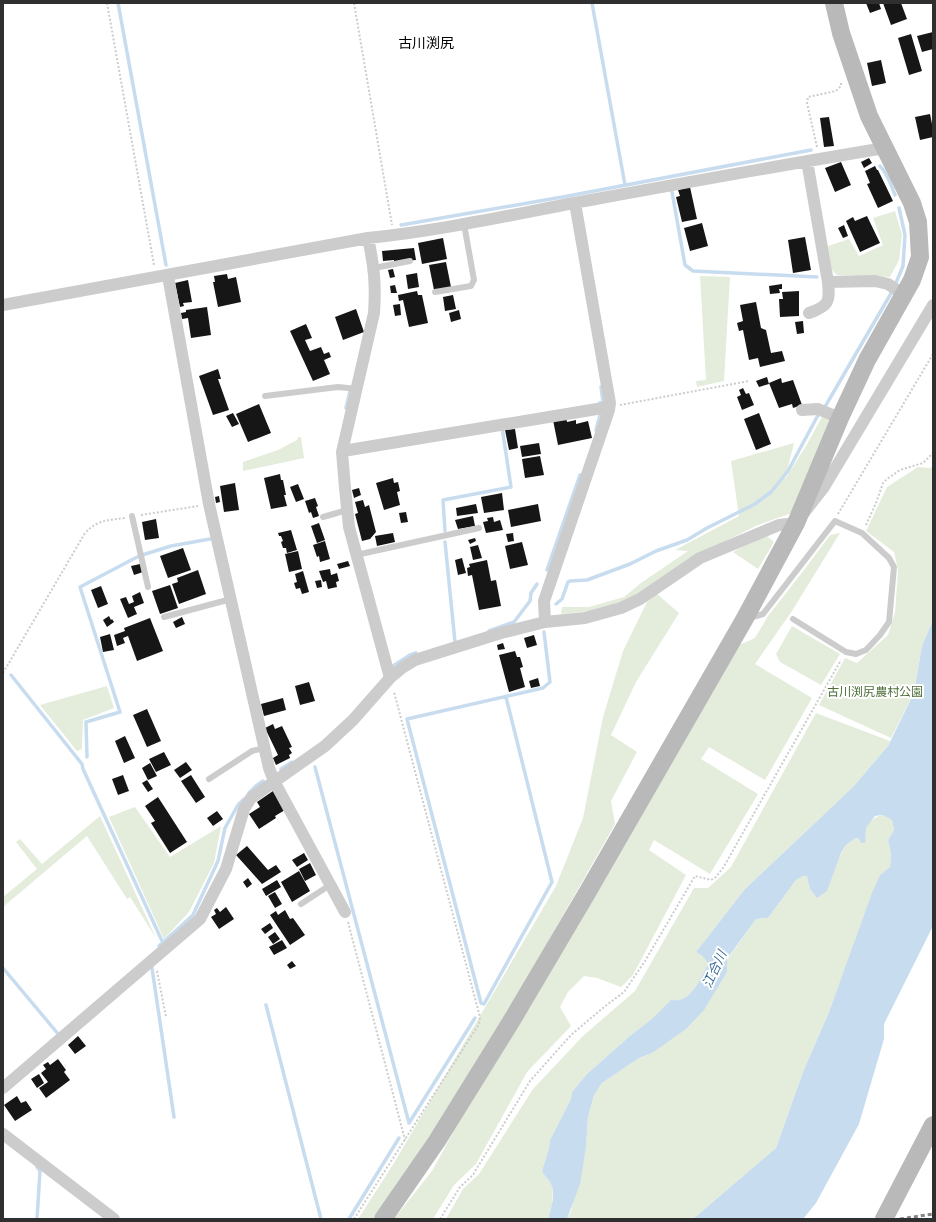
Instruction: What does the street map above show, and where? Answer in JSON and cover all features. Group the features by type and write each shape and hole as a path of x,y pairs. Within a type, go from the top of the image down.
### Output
{"street":[{"path":"796,523 829,413 867,360 902,294 912,280 920,258 918,222 912,203 868,116 841,34 834,3"},
{"path":"3,306 368,238 394,236 464,224 885,148"},
{"path":"807,161 829,295 827,304 821,309 809,313"},
{"path":"343,451 604,408 610,403 575,203"},
{"path":"368,238 374,268 374,312 343,451 349,527 390,678"},
{"path":"162,277 209,504 269,768 274,781 345,912"},
{"path":"828,282 876,281 888,284 902,294"},
{"path":"383,1219 437,1141 512,1020 744,620 796,523 824,487 933,305"},
{"path":"545,622 544,601 604,408"},
{"path":"802,410 829,413"},
{"path":"3,1088 200,919 226,869 244,809 250,798 325,746 353,720 390,678 402,668 415,660 545,622 585,618 621,608 640,599 700,558 778,525 796,523"},
{"path":"884,1219 933,1125"},
{"path":"3,1134 114,1219"}],"lane":[{"path":"435,292 470,286 474,280 464,224"},
{"path":"374,268 410,261"},
{"path":"265,396 338,387 357,389"},
{"path":"323,517 347,510"},
{"path":"132,516 148,587"},
{"path":"744,620 763,614 835,520 862,533 889,558 894,567 889,622 880,635 866,650 856,654 846,652 793,619"},
{"path":"356,555 479,528"},
{"path":"164,617 231,599"},
{"path":"209,780 252,751 264,748"},
{"path":"301,904 330,885"}],"path":[{"path":"107,3 162,277"},
{"path":"354,3 394,236"},
{"path":"819,159 807,103 808,97 836,91 841,86 841,81"},
{"path":"835,520 933,354"},
{"path":"604,408 750,381"},
{"path":"862,533 883,484 887,479 900,470 923,463 933,453"},
{"path":"3,673 85,533 92,526 100,522 209,504"},
{"path":"440,1219 460,1187 478,1168 530,1080 571,1035 624,992 645,961 695,876 711,880 716,877 723,868 846,652"},
{"path":"354,1219 479,1024 480,1017 390,678"},
{"path":"345,912 405,1140"},
{"path":"154,958 166,1017"}],"green space":[{"path":"895,211 902,235 899,260 890,277 837,275 832,270 828,246 849,239 859,256 883,245 873,218"},
{"path":"700,276 730,277 724,381 697,387 696,381 706,380"},
{"path":"823,415 832,419 792,513 758,525 701,553 630,600 590,611 561,614 562,607 589,607 624,597 641,583 688,551 675,550 739,516 731,461 794,443 785,479 806,446"},
{"path":"298,437 301,437 304,458 243,471 243,462 278,450 297,440"},
{"name":"古川渕尻農村公園","path":"933,466 933,620 922,646 914,693 891,738 819,705 845,658 857,663 888,635 895,613 898,570 894,552 866,531 887,487 918,467 930,468"},
{"path":"840,533 792,611 755,664 812,698 765,780 709,747 701,759 758,794 710,874 654,840 649,850 686,875 633,975 621,987 597,978 584,976 568,992 560,1007 571,1026 527,1072 476,1164 454,1185 433,1219 394,1219 432,1171 460,1120 739,645 755,638 768,616 830,535"},
{"path":"765,534 774,542 758,569 733,552"},
{"path":"657,594 679,613 636,682 611,735 637,752 611,801 615,824 474,1072 373,1219 358,1219 394,1163 556,886 583,818 603,717 623,651 647,602"},
{"path":"792,626 840,654 821,685 780,662 776,654"},
{"path":"107,686 114,708 83,720 82,749 77,751 40,705"},
{"path":"816,713 890,741 888,746 853,787 745,889 696,952 704,957 708,964 692,992 683,999 677,1001 631,1035 587,1074 572,1092 571,1099 550,1140 542,1171 553,1186 552,1205 548,1219 446,1219 463,1189 479,1174 533,1089 583,1036 635,991 694,888 708,888 731,867"},
{"path":"135,807 170,857 221,826 214,863 189,912 164,939 109,817"},
{"path":"882,815 892,820 894,830 888,840 891,854 890,867 880,875 829,1012 803,1072 776,1148 693,1219 567,1219 571,1211 586,1147 588,1117 594,1095 602,1083 639,1058 652,1053 727,972 727,960 756,919 768,918 796,880 803,876 808,876 810,889 817,898 846,845 856,838 860,841 871,822"},
{"path":"100,816 156,938 130,897 127,899 87,836 3,907 3,897 37,869 16,842 20,839 42,864"}],"water":[{"name":"江合川","path":"933,620 933,926 884,1024 884,1039 859,1124 816,1203 803,1219 693,1219 776,1148 803,1072 829,1012 872,893 880,875 890,867 891,854 888,840 894,830 892,820 882,815 875,816 866,828 865,843 861,843 859,839 856,838 846,845 841,853 827,891 817,898 810,889 807,876 803,876 796,880 768,918 756,919 727,959 727,972 704,1010 686,1029 652,1053 639,1058 602,1083 594,1095 588,1117 586,1147 580,1184 567,1219 548,1219 552,1206 553,1192 550,1182 542,1171 550,1140 571,1099 572,1092 587,1074 631,1035 652,1019 671,1000 684,998 694,989 708,964 700,954 696,952 745,889 853,787 888,746 914,693 922,646"}],"building":[{"path":"866,3 879,3 881,9 870,13"},
{"path":"883,3 901,3 907,19 891,25"},
{"path":"933,32 933,49 922,52 917,36"},
{"path":"911,34 922,71 909,75 898,38"},
{"path":"881,60 886,83 872,86 867,63"},
{"path":"930,114 933,137 920,140 915,117"},
{"path":"829,117 834,146 824,147 820,118"},
{"path":"869,158 872,163 864,168 861,162"},
{"path":"841,162 851,185 835,192 825,168"},
{"path":"875,166 893,201 878,208 867,184 870,183 865,171"},
{"path":"690,187 697,219 682,222 676,197 680,196 678,190"},
{"path":"867,216 880,243 860,252 846,221 853,217 855,221"},
{"path":"702,223 708,246 690,251 684,228"},
{"path":"844,225 848,236 843,238 838,228"},
{"path":"805,237 811,270 793,273 788,240"},
{"path":"443,238 447,259 422,264 418,243"},
{"path":"414,248 416,260 394,262 394,260 383,261 382,251"},
{"path":"446,262 451,287 434,290 429,265"},
{"path":"393,269 395,277 390,278 388,270"},
{"path":"417,273 419,287 408,289 406,275"},
{"path":"227,274 228,279 236,277 241,302 218,307 213,282 215,282 214,276"},
{"path":"188,280 192,302 183,303 184,306 180,307 175,283"},
{"path":"782,284 782,289 779,289 780,293 770,294 769,286"},
{"path":"395,285 397,293 391,293 390,286"},
{"path":"417,291 418,295 422,295 428,323 409,327 403,300 399,301 398,295"},
{"path":"799,291 799,316 780,317 779,299 783,299 782,292"},
{"path":"453,295 456,309 445,311 443,297"},
{"path":"756,302 761,328 766,330 771,353 782,351 785,361 760,367 758,358 749,360 743,330 739,331 737,323 743,321 740,305"},
{"path":"400,304 401,315 395,316 393,305"},
{"path":"207,307 211,335 191,338 188,318 182,319 181,313 186,312 186,310"},
{"path":"356,309 364,332 343,340 335,317"},
{"path":"459,310 461,319 451,322 449,313"},
{"path":"803,321 804,333 797,334 795,322"},
{"path":"306,324 312,338 305,340 310,351 321,347 324,354 329,352 331,357 324,360 330,374 313,381 290,331"},
{"path":"218,369 221,379 218,379 229,410 213,415 199,376"},
{"path":"767,377 769,384 759,387 756,381"},
{"path":"781,378 782,383 793,380 802,405 793,408 792,404 779,408 769,383"},
{"path":"743,388 746,394 749,393 754,405 742,410 737,397 741,395 739,390"},
{"path":"259,404 271,433 248,442 236,414"},
{"path":"233,413 239,424 232,427 226,416"},
{"path":"759,413 771,444 756,450 744,419"},
{"path":"566,417 567,422 576,420 576,424 588,421 592,438 558,445 553,420"},
{"path":"515,429 518,448 509,450 505,430"},
{"path":"539,443 541,454 522,457 520,446"},
{"path":"540,456 544,475 525,478 522,459"},
{"path":"280,474 281,480 283,480 286,495 284,495 287,506 271,509 264,478"},
{"path":"393,478 394,483 398,482 400,491 397,492 400,505 384,510 376,483"},
{"path":"235,483 239,510 224,512 220,486"},
{"path":"298,484 304,499 296,502 290,487"},
{"path":"359,488 361,495 354,498 352,490"},
{"path":"502,493 504,510 484,513 481,497"},
{"path":"219,496 220,502 216,503 215,497"},
{"path":"315,498 319,516 313,518 311,512 309,513 305,501"},
{"path":"363,500 365,507 369,505 376,532 370,539 362,541 355,514 358,513 355,502"},
{"path":"476,504 478,513 457,516 456,508"},
{"path":"538,504 541,521 511,527 508,510"},
{"path":"406,512 408,522 401,523 399,513"},
{"path":"473,516 475,526 458,529 455,520"},
{"path":"493,517 494,522 500,520 503,530 486,533 483,522 488,521 487,518"},
{"path":"156,519 159,538 145,540 142,522"},
{"path":"319,523 325,540 317,543 311,526"},
{"path":"291,530 297,550 287,553 286,548 283,548 281,542 283,541 278,533"},
{"path":"393,533 395,542 377,546 375,536"},
{"path":"513,533 514,541 508,542 506,534"},
{"path":"475,538 476,541 470,544 468,540"},
{"path":"325,541 330,559 320,562 319,556 317,557 313,545"},
{"path":"522,542 528,565 510,569 505,546"},
{"path":"478,545 482,558 473,560 470,547"},
{"path":"183,548 191,570 168,578 160,556"},
{"path":"298,551 302,569 289,572 285,554"},
{"path":"462,558 466,573 458,575 455,560"},
{"path":"487,560 491,581 496,580 501,606 479,610 472,575 468,576 467,568 470,567 469,564"},
{"path":"348,561 350,566 339,569 337,564"},
{"path":"140,564 143,572 134,575 131,566"},
{"path":"330,569 331,575 337,573 339,581 336,582 337,587 328,589 326,581 323,582 319,571"},
{"path":"198,570 206,594 179,604 172,584 178,582 177,578"},
{"path":"303,571 309,592 302,594 300,588 296,589 294,583 297,582 295,574"},
{"path":"321,580 322,587 317,588 315,581"},
{"path":"170,585 178,608 160,614 152,591"},
{"path":"101,586 108,604 98,608 91,590"},
{"path":"140,592 144,603 134,607 137,614 128,618 120,599 126,597 129,604 134,602 132,596"},
{"path":"109,616 114,622 107,627 103,620"},
{"path":"182,617 185,624 176,628 173,622"},
{"path":"150,618 163,651 137,661 128,636 123,638 125,643 117,646 114,635 125,631 124,628"},
{"path":"110,634 114,650 103,652 100,637"},
{"path":"534,635 537,645 527,648 524,638"},
{"path":"503,643 505,649 498,650 497,645"},
{"path":"515,651 517,657 520,657 523,667 520,668 525,687 509,692 499,655"},
{"path":"538,678 540,686 531,688 529,681"},
{"path":"309,682 315,701 300,705 295,686"},
{"path":"283,698 286,710 264,716 261,704"},
{"path":"147,709 161,741 147,747 133,715"},
{"path":"273,724 275,729 282,726 292,747 289,748 292,753 289,755 290,758 276,765 273,758 278,755 265,728"},
{"path":"125,736 135,758 124,763 115,741"},
{"path":"164,752 171,765 156,772 149,759"},
{"path":"186,762 192,770 180,778 174,770"},
{"path":"150,763 157,776 148,780 142,768"},
{"path":"123,775 129,791 118,795 112,779"},
{"path":"191,775 205,797 196,803 181,781"},
{"path":"147,780 153,789 148,792 142,783"},
{"path":"273,791 285,810 259,829 249,814 260,807 257,802"},
{"path":"158,797 187,842 170,853 151,823 155,821 145,806"},
{"path":"217,811 223,819 213,826 207,818"},
{"path":"247,846 268,870 276,865 281,872 262,884 236,855"},
{"path":"304,853 308,860 297,867 292,860"},
{"path":"310,863 316,875 305,881 299,869"},
{"path":"299,871 310,891 292,902 281,882"},
{"path":"248,878 252,884 247,888 243,882"},
{"path":"277,880 281,887 266,896 262,889"},
{"path":"275,892 282,904 275,908 268,896"},
{"path":"226,907 234,919 219,929 211,917 216,914 214,910 217,908 220,912"},
{"path":"285,910 290,919 293,918 305,935 290,945 270,915 276,911 278,915"},
{"path":"270,923 273,928 265,934 261,929"},
{"path":"275,932 280,939 273,944 268,937"},
{"path":"282,940 287,948 274,955 269,947"},
{"path":"292,961 296,966 290,969 287,965"},
{"path":"78,1036 86,1046 75,1054 68,1045"},
{"path":"58,1059 66,1070 64,1072 70,1080 46,1098 39,1088 48,1082 41,1073 46,1069 43,1065 48,1062 50,1065"},
{"path":"39,1074 44,1083 37,1088 31,1079"},
{"path":"17,1096 21,1103 26,1101 32,1110 15,1121 4,1105"}],"waterway":[{"path":"118,3 166,265"},
{"path":"592,3 625,185"},
{"path":"401,225 568,196 811,150"},
{"path":"880,166 887,176 895,195"},
{"path":"672,192 685,265 693,271 817,277"},
{"path":"556,604 562,599 568,582 587,580 630,564 656,551 687,540 707,528 755,504 771,492 788,471 817,417 826,405 893,290 903,266 905,235 899,208"},
{"path":"600,403 603,402 601,387"},
{"path":"346,408 350,391"},
{"path":"596,430 601,411"},
{"path":"445,531 443,500 511,487 502,427"},
{"path":"547,570 580,475"},
{"path":"87,757 86,722 120,712 80,587 139,556 171,546 210,539"},
{"path":"445,542 455,642"},
{"path":"489,631 514,622 530,601 531,593 537,584"},
{"path":"506,697 552,882 484,1004 481,1003 407,719 543,688 550,682 544,632"},
{"path":"393,666 410,655 416,653"},
{"path":"11,675 82,764 163,943"},
{"path":"281,769 292,762"},
{"path":"315,767 409,1123"},
{"path":"249,793 263,781"},
{"path":"159,946 193,915 218,861 225,828 238,805 244,799"},
{"path":"3,968 59,1035"},
{"path":"152,968 174,1117"},
{"path":"266,1005 321,1219"},
{"path":"409,1123 475,1018"},
{"path":"349,1219 399,1138"},
{"path":"37,1167 40,1171 37,1219"}],"railway":[{"path":"900,1219 933,1214"}],"district":[{"name":"古川渕尻","path":"426,43"}]}
